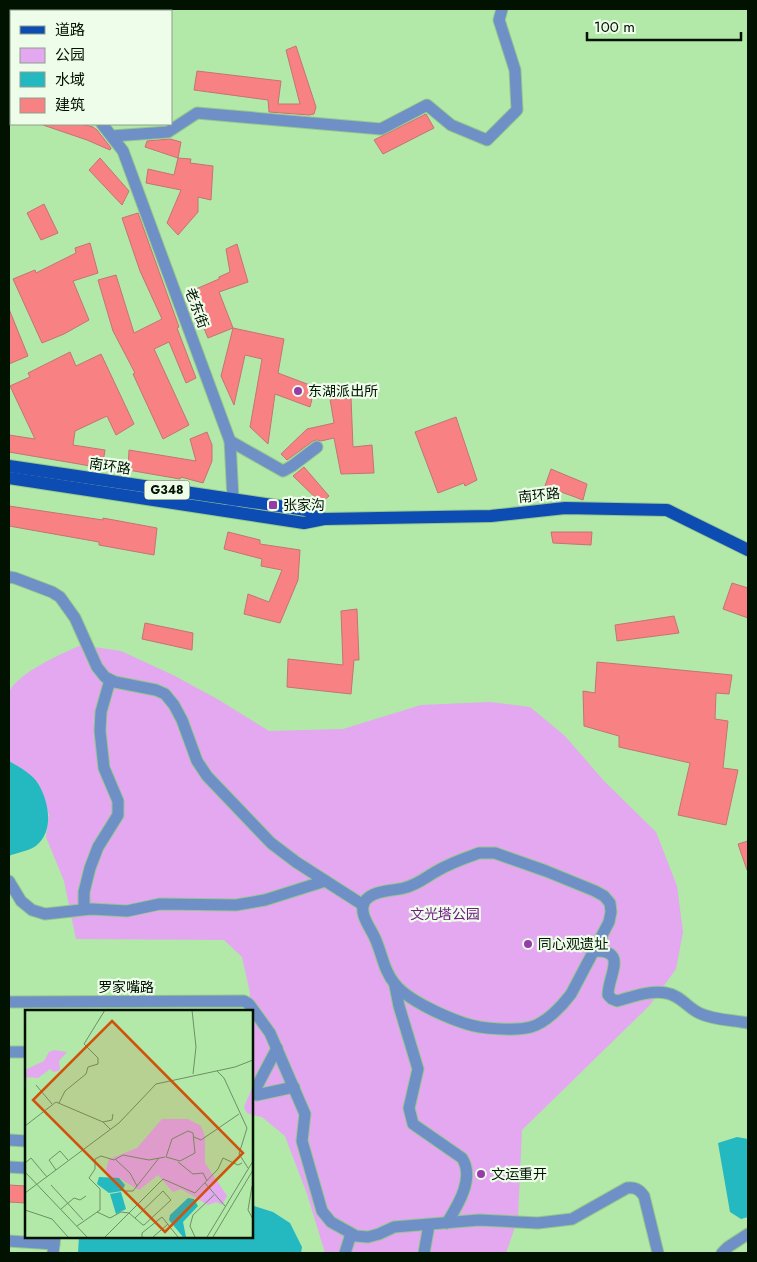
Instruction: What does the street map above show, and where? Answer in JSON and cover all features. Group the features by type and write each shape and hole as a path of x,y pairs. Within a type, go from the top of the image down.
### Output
{"main road":[{"name":"南环路","path":"9,466 232,505"},
{"name":"南环路","path":"9,478 232,505 306,510 324,519 491,516 565,508 667,510 748,550"}],"street":[{"path":"112,136 168,132 197,112 381,129 427,105 451,125 487,140 517,110 515,70 499,20 502,9"},
{"name":"老东街","path":"103,125 123,151 230,441 232,505"},
{"path":"230,441 283,471 317,446"},
{"path":"9,577 52,592 60,597 74,618 97,667 105,677 110,680 156,690 165,694 174,705 182,720 198,761 207,776 272,843 325,881 363,905"},
{"path":"84,909 84,892 90,868 98,847 118,815 118,801 104,768 100,731 101,712 110,680"},
{"path":"479,853 495,853 546,871 604,896 610,903 612,912 594,951 567,1000 540,1023 526,1029 488,1028 467,1025 410,998 396,986 387,973 377,942 363,912 363,905 367,899 378,893 418,883 453,862 479,853"},
{"path":"9,881 21,901 32,910 45,914 84,909 126,911 160,904 177,903 236,905 265,900 325,881"},
{"path":"594,951 606,951 614,958 614,968 608,990 608,995 612,999 617,1001 655,992 667,993 678,997 698,1012 708,1016 748,1023"},
{"path":"396,986 399,1006 418,1069 409,1108 413,1124 462,1158 466,1164 462,1196 447,1223"},
{"name":"罗家嘴路","path":"9,1002 108,1006 244,1002 252,1006 270,1033 277,1048"},
{"path":"277,1048 305,1114 302,1141 322,1211 330,1222 351,1234 368,1237 394,1227 447,1223 498,1220 538,1223 572,1219 627,1188 635,1188 644,1196 658,1253"},
{"path":"277,1048 255,1093 257,1095 294,1087"},
{"path":"9,1052 25,1052"},
{"path":"9,1140 25,1141"},
{"path":"9,1167 25,1168"},
{"path":"424,1253 429,1225"},
{"path":"345,1253 351,1234"},
{"path":"722,1253 748,1234"},
{"path":"9,1241 54,1244"}],"green space":[{"name":"文光塔公园","path":"81,645 121,651 175,676 219,700 269,731 343,729 421,705 490,702 530,707 565,736 604,781 656,832 677,886 683,932 676,969 650,1005 522,1130 518,1218 506,1253 325,1253 307,1194 285,1136 262,1117 252,1115 252,1010 247,1010 250,993 242,957 224,940 76,939 64,881 46,837 49,815 39,784 25,771 9,761 9,692 22,677 52,659"}],"water":[{"path":"9,761 26,771 39,785 47,808 48,824 46,832 35,847 9,856"},
{"path":"737,1137 748,1139 748,1217 741,1219 730,1212 718,1143"},
{"path":"252,1205 273,1212 290,1223 302,1247 301,1253 78,1253 79,1237 252,1237"}],"building":[{"path":"296,46 316,107 314,114 269,112 268,100 194,90 197,71 281,81 278,104 300,104 286,50"},
{"path":"426,114 434,128 383,154 374,140"},
{"path":"43,125 85,125 93,127 111,148 110,150"},
{"path":"170,139 181,142 178,158 145,147 147,141"},
{"path":"100,158 129,191 122,205 89,170"},
{"path":"178,158 191,159 190,163 213,166 211,200 198,197 198,212 178,235 167,223 181,190 146,183 148,169 174,175"},
{"path":"44,204 58,233 41,240 27,213"},
{"path":"138,213 196,378 186,383 169,342 154,349 189,425 163,439 133,374 135,373 113,331 98,280 116,275 134,333 162,319 140,271 122,218"},
{"path":"90,243 98,273 73,281 89,320 64,334 42,343 13,279 35,270 36,273 76,253 75,248"},
{"path":"237,244 248,282 219,292 233,328 208,338 189,292 230,272 226,249"},
{"path":"9,309 28,356 9,364"},
{"path":"233,328 284,339 278,373 315,387 310,407 275,394 268,444 250,427 262,359 245,355 234,405 221,376"},
{"path":"70,352 76,366 101,354 134,424 116,435 107,416 75,431 73,445 105,450 102,468 9,452 9,435 35,439 10,386 30,377 28,373"},
{"path":"351,398 353,447 372,445 374,473 341,474 334,438 313,441 287,460 281,454 307,429 334,423 330,399"},
{"path":"456,417 477,480 465,486 464,483 438,493 415,432"},
{"path":"207,432 212,445 212,461 203,483 181,477 180,479 128,470 129,450 196,461 190,439"},
{"path":"304,467 329,496 321,503 293,476"},
{"path":"551,469 587,484 583,500 545,486"},
{"path":"9,506 103,520 103,518 157,528 154,555 99,545 99,542 9,526"},
{"path":"228,532 260,540 260,544 300,550 298,580 280,623 244,614 248,594 269,602 282,570 261,566 262,559 224,549"},
{"path":"551,532 592,532 591,545 553,543"},
{"path":"732,583 748,588 748,618 723,609"},
{"path":"357,609 359,660 354,660 351,694 287,687 288,659 343,665 341,611"},
{"path":"674,616 679,633 617,641 615,625"},
{"path":"145,623 193,633 192,650 142,639"},
{"path":"597,662 732,675 729,694 716,693 715,719 728,721 723,768 738,770 726,825 678,815 690,763 619,747 619,736 584,726 583,691 595,693"},
{"path":"748,841 748,869 747,870 738,844"},
{"path":"9,1185 25,1186 25,1203 9,1202"}],"place":[{"name":"东湖派出所","path":"298,391"},
{"name":"张家沟","path":"273,505"},
{"name":"同心观遗址","path":"528,944"},
{"name":"文运重开","path":"481,1174"}]}
